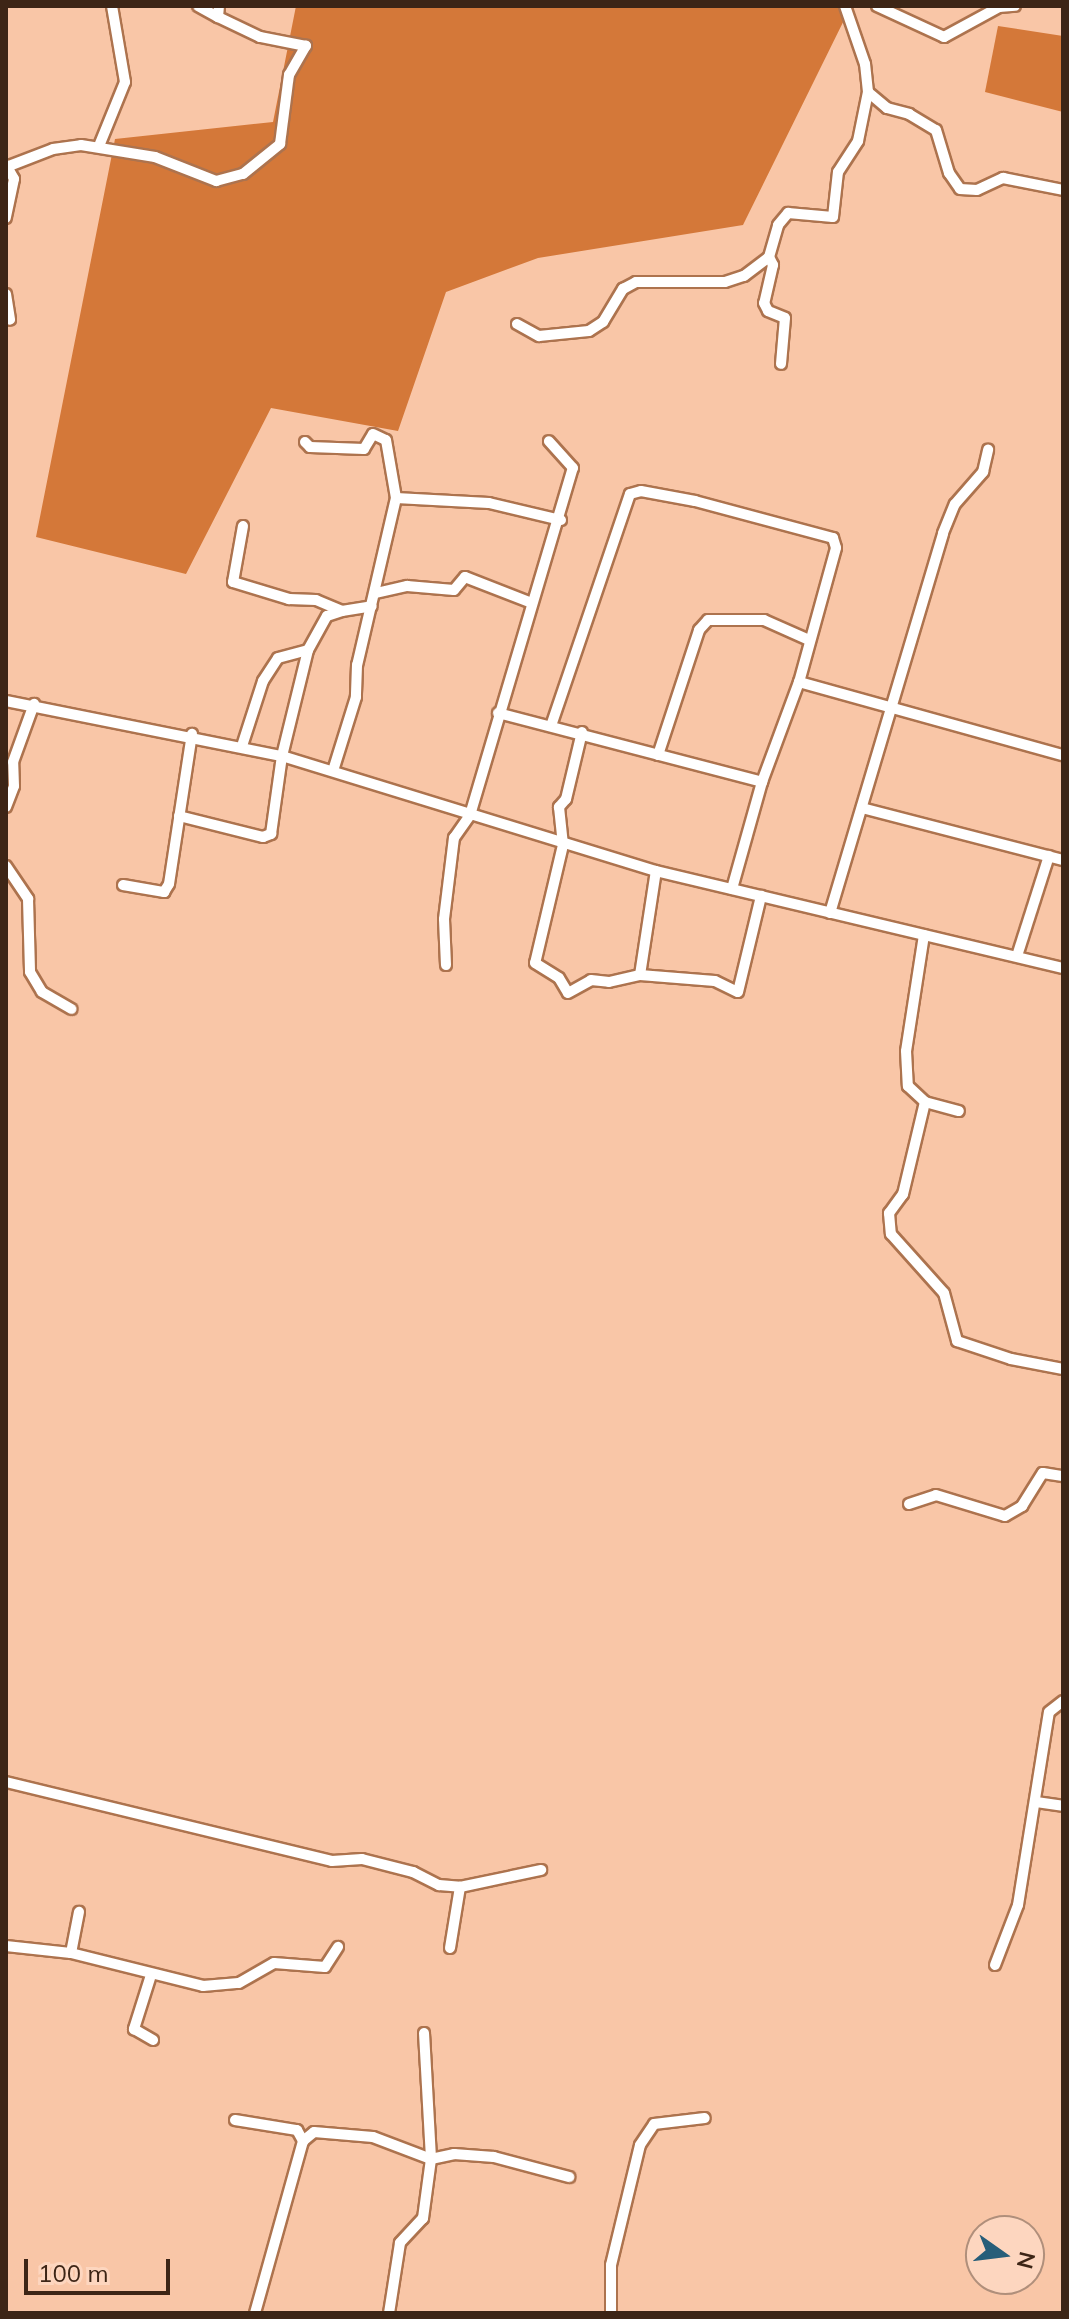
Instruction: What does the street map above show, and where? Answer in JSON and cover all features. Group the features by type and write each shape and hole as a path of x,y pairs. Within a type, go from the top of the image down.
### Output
{"street":[{"path":"99,146 125,82 112,6"},
{"path":"6,218 14,179 8,166 53,149 99,146 184,165 216,181 243,174 280,144 289,75 306,46 260,37 218,12 198,6"},
{"path":"517,324 539,336 589,331 603,322 623,289 636,282 725,282 744,276 769,257 778,225 788,213 828,218 835,213 838,172 858,141 868,92 865,64 845,6"},
{"path":"877,6 944,37 999,7 1015,6"},
{"path":"868,92 887,108 909,114 936,130 949,173 960,189 977,190 1003,178 1063,190"},
{"path":"769,257 773,265 764,303 768,311 785,318 781,364"},
{"path":"6,294 10,320"},
{"path":"305,442 310,447 364,449 373,434 386,440 396,498 357,665 356,697 333,771"},
{"path":"446,965 444,919 454,838 470,815 498,713 561,520 573,468 549,441"},
{"path":"830,913 943,533 955,504 983,472 988,450"},
{"path":"552,723 630,494 641,491 695,501 833,538 836,548 799,682 762,782 732,889"},
{"path":"396,498 489,503 561,520"},
{"path":"243,526 233,582 303,602 316,600 342,611"},
{"path":"376,593 407,586 454,590 465,577 532,603"},
{"path":"179,816 263,837 271,834 282,756 308,650 327,616 372,606"},
{"path":"658,755 699,630 708,620 764,620 809,640"},
{"path":"242,746 263,681 278,658 308,650"},
{"path":"799,682 1063,755"},
{"path":"6,701 192,734 282,756 563,845 656,871 1063,968"},
{"path":"6,807 14,786 13,762 34,704"},
{"path":"498,713 552,723 762,782"},
{"path":"582,732 566,799 559,807 563,845 535,963 559,978 568,993 591,980 609,982 640,975 715,981 738,992 761,896"},
{"path":"123,885 164,892 192,734"},
{"path":"862,808 1063,860"},
{"path":"1017,956 1049,856"},
{"path":"6,866 28,899 30,972 42,992 71,1009"},
{"path":"640,975 656,871"},
{"path":"924,935 906,1051 908,1086 925,1102 959,1111"},
{"path":"925,1102 903,1194 889,1213 894,1241 912,1254 944,1293 957,1341 1063,1369"},
{"path":"909,1504 936,1495 1005,1516 1022,1506 1043,1473 1063,1476"},
{"path":"995,1965 1018,1905 1049,1712 1063,1701"},
{"path":"6,1782 128,1815 332,1861 362,1859 460,1887 541,1870"},
{"path":"1036,1802 1063,1806"},
{"path":"450,1948 460,1887"},
{"path":"71,1953 79,1912"},
{"path":"6,1946 71,1953 203,1986 239,1983 274,1963 325,1967 338,1947"},
{"path":"151,1975 134,2029 153,2040"},
{"path":"389,2313 400,2243 423,2218 431,2159 424,2033"},
{"path":"611,2313 611,2265 640,2145 654,2124 705,2118"},
{"path":"235,2120 297,2130 303,2141"},
{"path":"255,2313 303,2141 314,2132 373,2137 431,2159 454,2154 494,2157 569,2177"}],"shaded area":[{"path":"296,6 851,6 743,225 538,258 446,292 398,431 271,408 186,574 36,537 115,139 273,122"},
{"path":"998,26 1063,36 1063,112 985,92"}]}
